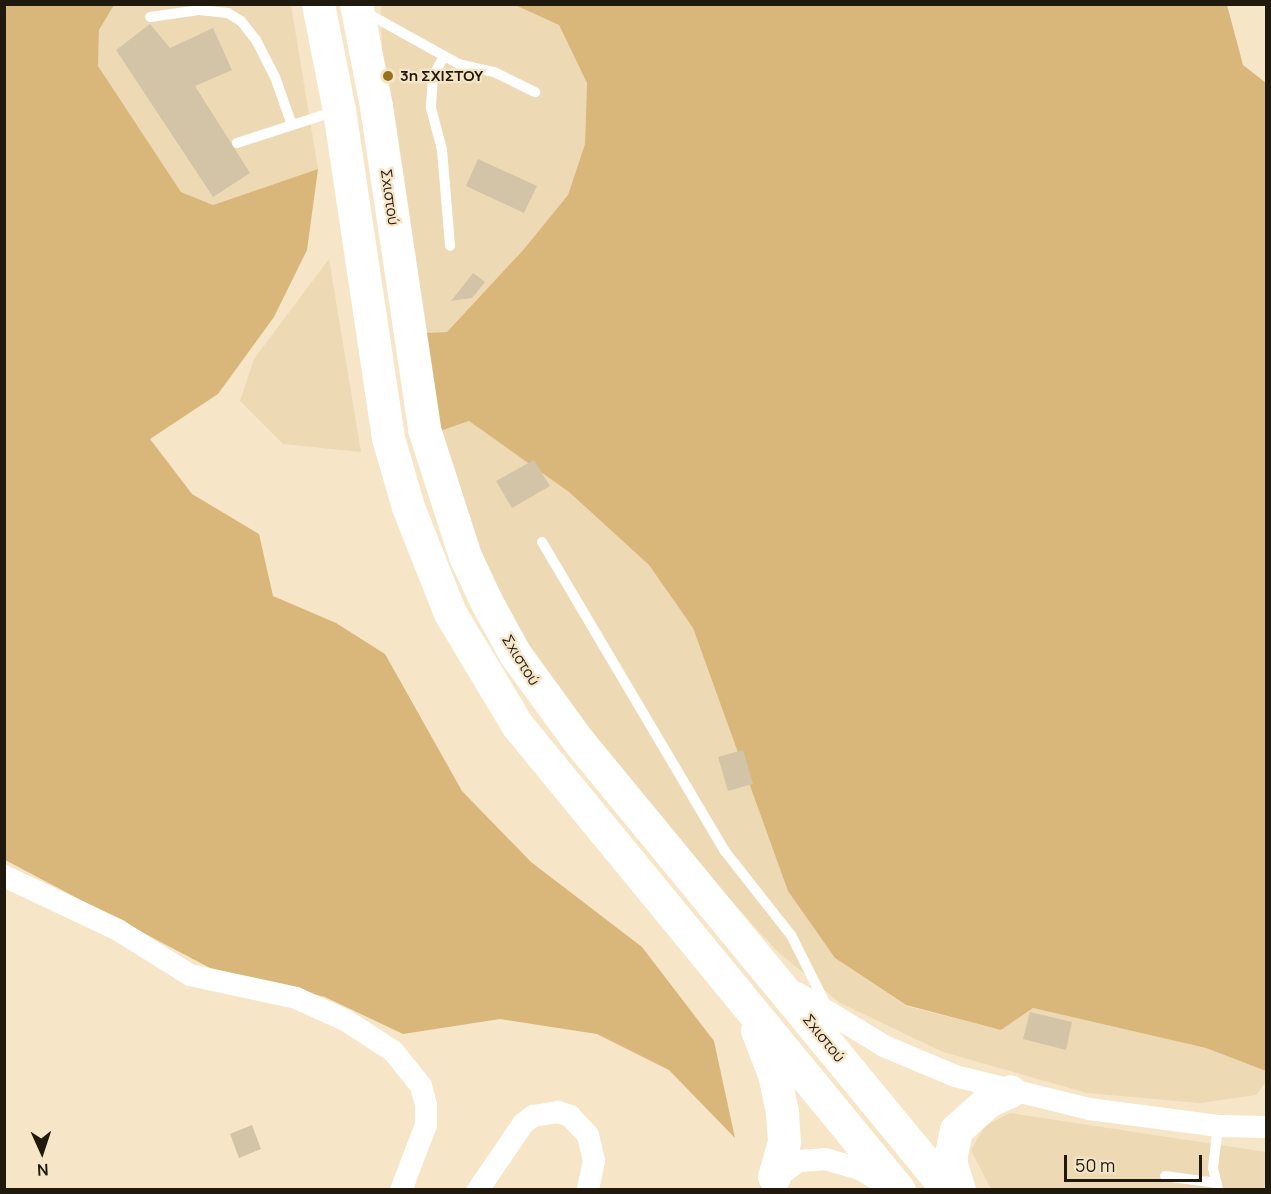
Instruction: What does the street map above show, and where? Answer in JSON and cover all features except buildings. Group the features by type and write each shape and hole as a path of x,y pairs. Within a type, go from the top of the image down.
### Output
{"main road":[{"path":"318,4 339,110 388,438 408,507 446,603 485,677 518,726 899,1190"},
{"name":"Σχιστού","path":"357,5 376,106 424,429 465,556 515,654 548,702 948,1190"},
{"path":"745,1001 780,1097 784,1142 769,1183"},
{"path":"958,1190 950,1160 956,1130 988,1101 1010,1091"}],"street":[{"path":"4,876 118,930 190,975 296,998 345,1020 393,1051 421,1086 426,1105 426,1125 401,1190"},
{"path":"774,977 833,1018 884,1046 955,1076 1089,1109 1218,1126 1264,1123"},
{"path":"478,1190 523,1124 533,1116 558,1112 575,1120 588,1135 594,1161 588,1190"},
{"path":"769,1183 799,1161 825,1159 860,1169 895,1190"}],"lane":[{"path":"357,5 444,56 494,72 535,92"},
{"path":"150,17 199,10 228,13 241,21 266,58 292,125"},
{"path":"444,56 433,77 431,108 442,150 450,246"},
{"path":"237,142 339,110"},
{"path":"542,542 724,850 791,935 833,1018"},
{"path":"1165,1176 1217,1186 1213,1168 1218,1126"}],"shaded area":[{"path":"4,5 114,5 99,30 98,66 181,192 213,205 318,169 307,250 274,317 218,394 150,439 192,494 259,534 273,596 336,623 385,654 462,791 531,862 642,947 714,1041 735,1138 669,1070 597,1034 500,1019 403,1034 325,997 212,969 5,860"},
{"path":"114,5 291,5 318,169 213,205 181,192 98,66 99,30"},
{"path":"381,5 515,5 559,25 587,83 585,144 568,195 524,249 447,332 425,333 382,61"},
{"path":"515,5 1227,5 1243,65 1266,83 1266,1071 1206,1048 1033,1008 1001,1030 906,1005 835,958 788,891 693,628 649,565 569,492 469,421 440,431 425,333 447,332 524,249 568,195 585,144 587,83 559,25"},
{"path":"329,259 361,452 283,444 240,401 254,359"},
{"path":"469,421 569,492 649,565 693,628 788,890 835,958 906,1006 1001,1030 1033,1008 1206,1048 1266,1071 1266,1082 1256,1095 1200,1103 1087,1093 943,1052 840,1003 777,951 696,862 555,687 498,593 462,518 440,431"},
{"path":"1010,1113 1266,1152 1266,1189 991,1189 971,1150 985,1126"}],"place":[{"name":"3η ΣΧΙΣΤΟΥ","path":"388,76"}]}
